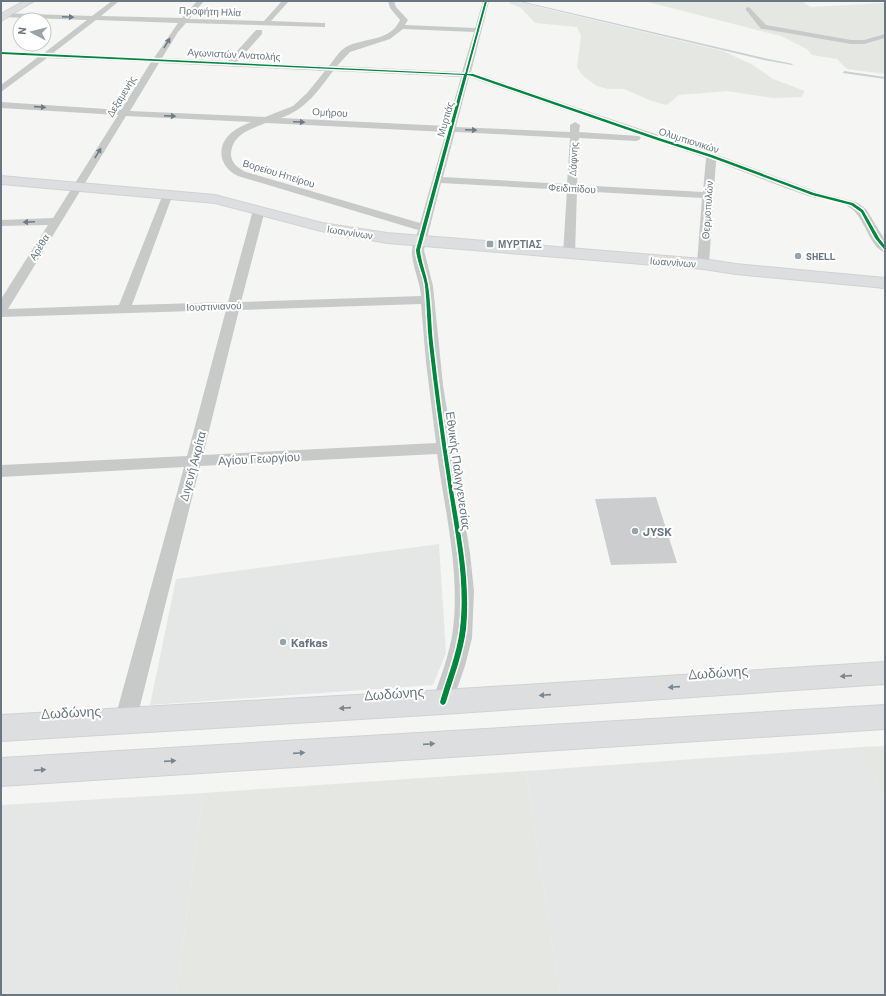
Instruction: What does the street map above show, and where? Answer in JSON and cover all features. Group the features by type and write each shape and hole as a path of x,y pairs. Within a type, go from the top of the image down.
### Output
{"main road":[{"path":"3,16 30,1"},
{"name":"Ιωαννίνων","path":"1,180 168,194 215,200 259,210 309,225 335,230 421,235 570,254 703,264"},
{"path":"703,264 733,262 756,263 885,274"},
{"path":"703,264 736,269 885,283"},
{"name":"Δωδώνης","path":"1,728 125,722 885,673"},
{"path":"1,772 885,716"}],"street":[{"path":"1,89 116,1"},
{"name":"Δεξαμενής","path":"78,186 182,20 201,1"},
{"path":"266,23 286,1"},
{"path":"391,1 392,8 404,20 400,27 479,30"},
{"name":"Μυρτιάς","path":"421,235 467,74 486,1"},
{"path":"748,9 764,26 772,28 846,42 860,42 885,36"},
{"name":"Προφήτη Ηλία","path":"3,16 322,25"},
{"name":"Βορείου Ηπείρου","path":"400,27 391,36 347,50 296,107 279,117 247,128 230,139 226,146 226,159 230,167 234,170 421,235"},
{"path":"231,63 259,32"},
{"name":"Αγωνιστών Ανατολής","path":"1,53 467,74"},
{"name":"Ολυμπιονικών","path":"467,74 711,156 813,194 856,205 862,211 885,248"},
{"name":"Ομήρου","path":"1,105 266,121 658,139"},
{"name":"Δάφνης","path":"570,254 575,111"},
{"name":"Θερμοπυλών","path":"703,264 711,156"},
{"name":"Φειδιπίδου","path":"437,180 708,195"},
{"name":"Αρέθα","path":"1,309 78,186"},
{"path":"124,309 168,194"},
{"name":"Διγενή Ακρίτα","path":"125,722 259,210"},
{"path":"1,223 56,221"},
{"name":"Εθνικής Παλιγγενεσίας","path":"421,235 418,256 427,286 427,300 445,448 461,552 464,615 461,642 443,702"},
{"name":"Ιουστινιανού","path":"1,313 427,300"},
{"name":"Αγίου Γεωργίου","path":"1,471 445,448"}],"shaded area":[{"path":"514,1 723,51 751,64 773,79 805,91 801,97 773,98 727,91 679,95 667,105 652,101 624,89 608,89 597,86 583,76 577,67 581,36 577,27 535,23 521,8 509,3"},
{"path":"644,1 801,1 811,7 885,3 885,74 847,69 837,59 812,55 807,49 781,36"},
{"path":"439,544 446,653 433,685 150,705 176,579"},
{"path":"885,746 885,803 862,747"},
{"path":"862,747 885,803 885,995 560,995 526,771"},
{"path":"526,771 560,995 176,995 203,793"},
{"path":"203,793 176,995 1,995 1,805"}],"building":[{"name":"JYSK","path":"656,497 677,563 611,565 595,499"}],"waterway":[{"path":"517,1 764,59 792,64"},
{"path":"844,72 885,78"}],"cycle path":[{"path":"443,702 462,638 464,610 463,572 436,385 427,286 419,261 418,250 486,1"},
{"path":"1,53 472,75 711,156 813,194 852,204 862,211 877,238 885,248"}],"place":[{"name":"ΜΥΡΤΙΑΣ","path":"490,244"},
{"name":"SHELL","path":"798,256"},
{"name":"JYSK","path":"635,531"},
{"name":"Kafkas","path":"283,642"}]}
